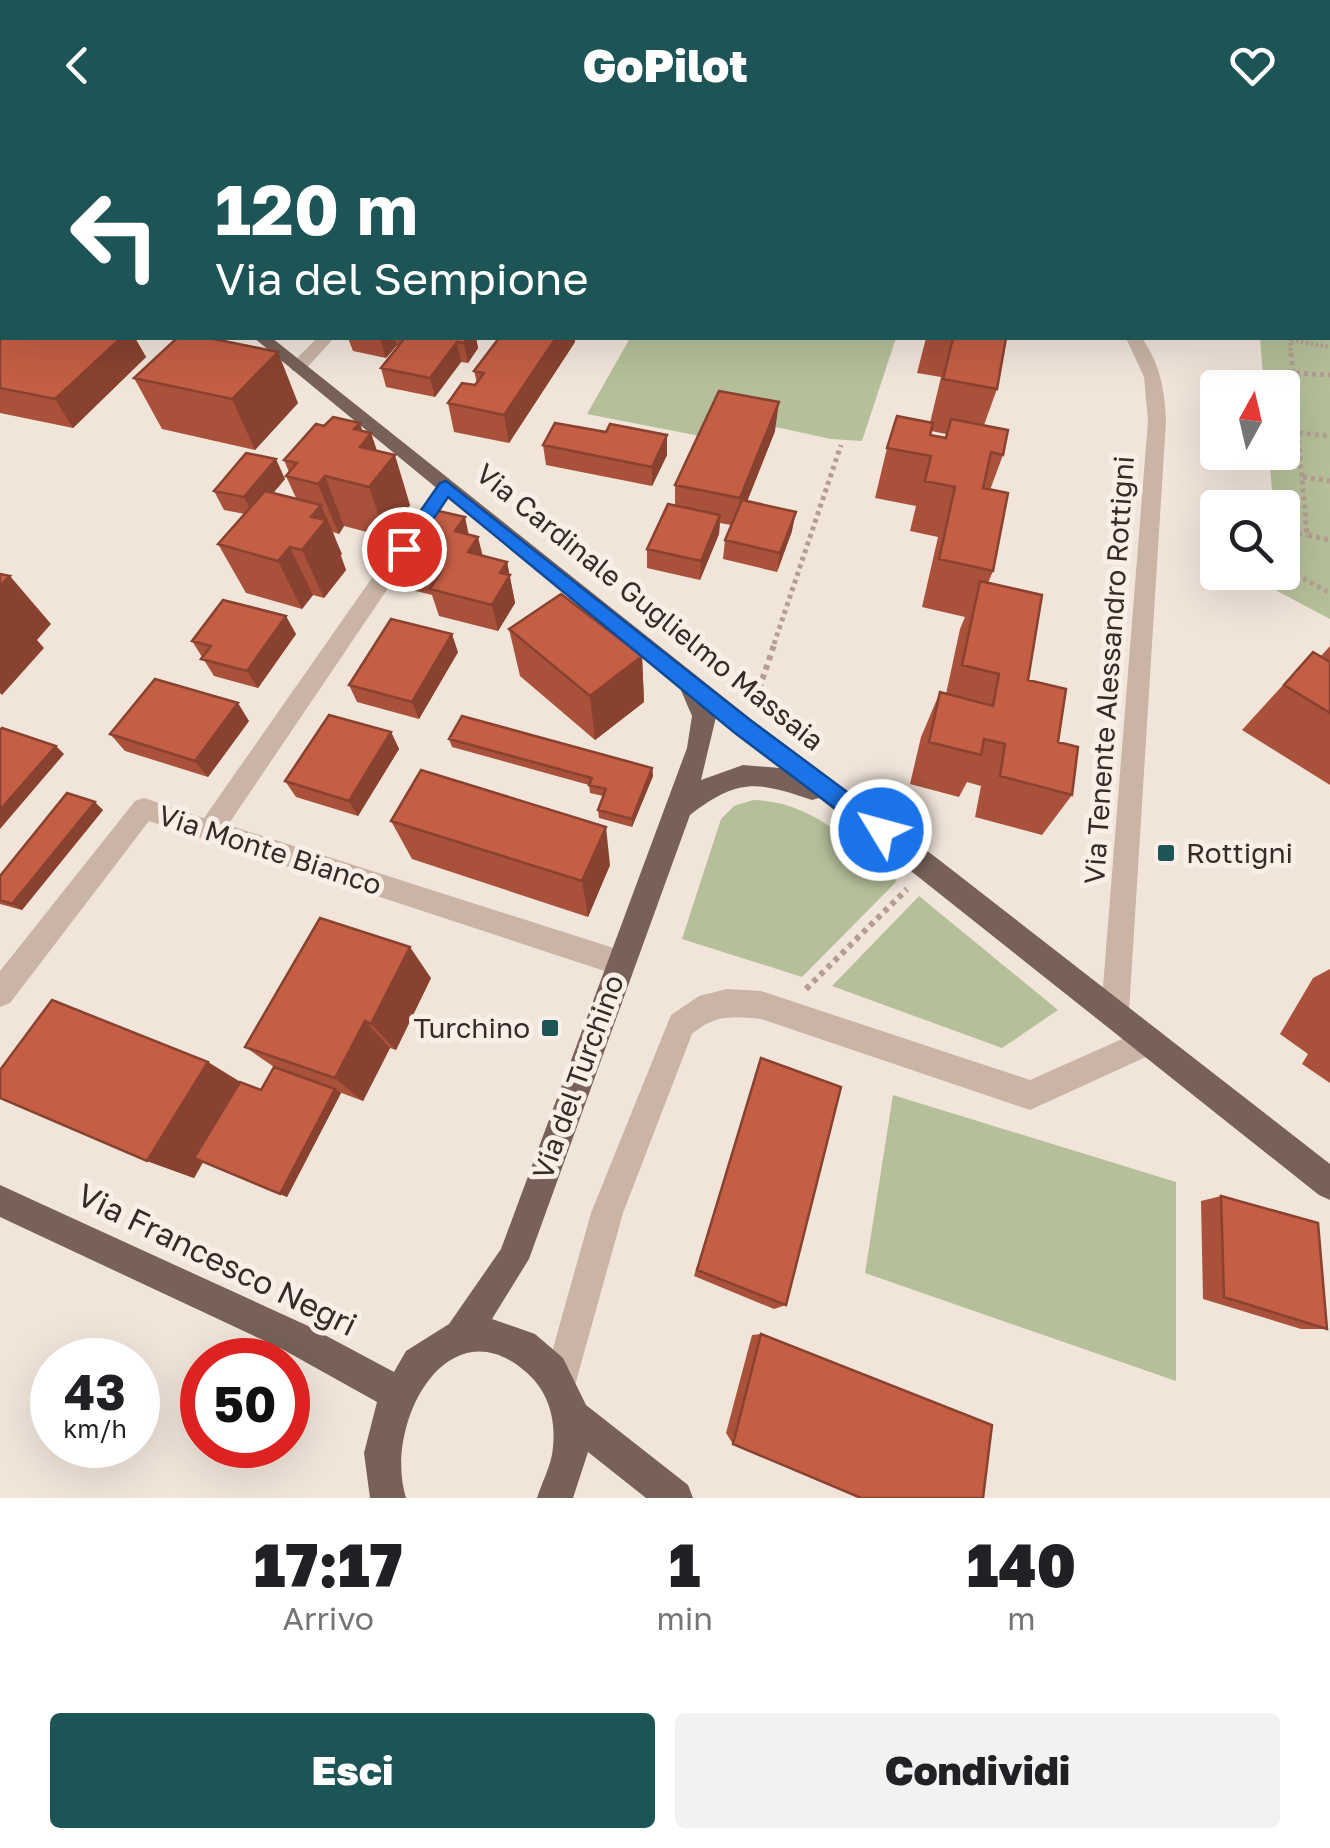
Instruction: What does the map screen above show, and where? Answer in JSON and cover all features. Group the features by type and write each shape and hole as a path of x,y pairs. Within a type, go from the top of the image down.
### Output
{"main road":[{"name":"Via Cardinale Guglielmo Massaia","path":"265,340 742,726 929,867 1330,1184"},
{"name":"Via del Turchino","path":"460,1338 513,1259 680,808 699,748 704,716 689,683"},
{"path":"680,808 708,786 736,775 774,775 857,811"},
{"name":"Via Francesco Negri","path":"0,1201 294,1336 398,1394"},
{"path":"388,1498 381,1457 386,1424 398,1394 415,1369 436,1350 460,1338 490,1333 518,1340 542,1358 565,1399 675,1498"},
{"path":"556,1498 570,1451 565,1399"}],"street":[{"path":"298,366 324,340"},
{"name":"Via Tenente Alessandro Rottigni","path":"1115,1012 1157,420 1156,384 1146,354 1136,340"},
{"path":"210,830 446,487"},
{"name":"Via Monte Bianco","path":"0,994 144,809 620,963"},
{"path":"565,1399 607,1214 681,1025 700,1008 724,1001 772,1008 1030,1095 1149,1041"}],"path":[{"path":"1290,340 1295,370"},
{"path":"1295,340 1330,347"},
{"path":"1300,373 1330,375"},
{"path":"1300,432 1330,436"},
{"path":"1300,443 1307,535"},
{"path":"742,726 761,688 840,445"},
{"path":"1303,477 1330,481"},
{"path":"1300,534 1330,540"},
{"path":"1300,577 1330,593"},
{"path":"772,1008 929,867"}],"green space":[{"path":"629,340 895,340 862,441 831,439 716,414 705,437 587,414"},
{"path":"1260,340 1330,340 1330,619 1275,590 1300,590 1300,490 1272,490 1270,470 1300,470 1300,370 1263,370"},
{"path":"753,800 795,808 814,817 897,881 802,977 682,939 721,819 734,806"},
{"path":"919,896 1058,1010 1002,1048 832,986"},
{"path":"893,1095 1176,1182 1176,1381 865,1273"}],"building":[{"path":"0,340 119,340 55,399 0,388"},
{"path":"175,340 219,340 278,352 232,399 134,378"},
{"path":"403,340 466,340 457,342 430,378 381,368"},
{"path":"497,340 555,340 504,415 448,403 462,383 475,385 484,373 474,371"},
{"path":"953,340 1006,340 997,389 943,379"},
{"path":"719,391 779,402 740,498 675,485"},
{"path":"897,416 933,423 930,435 946,438 951,419 1008,430 1003,455 991,452 983,488 1008,493 993,571 939,559 955,487 925,481 931,456 887,448"},
{"path":"333,417 360,423 354,429 371,433 360,447 395,455 369,487 325,476 318,484 286,476 297,463 284,460 316,424 324,426"},
{"path":"555,423 606,432 610,424 667,435 652,467 543,445"},
{"path":"246,453 276,459 244,497 214,491"},
{"path":"265,491 321,505 311,517 326,520 302,550 290,547 278,561 218,544"},
{"path":"742,500 796,512 780,553 725,540"},
{"path":"668,504 720,515 701,561 647,549"},
{"path":"430,509 465,517 455,531 478,537 468,552 507,562 500,573 510,575 492,605 430,589 441,572 394,560"},
{"path":"980,581 1042,595 1028,680 1066,689 1058,742 1078,747 1072,795 1000,776 1005,744 984,739 981,755 929,742 940,692 993,706 999,674 962,665"},
{"path":"561,594 642,656 590,696 509,629"},
{"path":"223,600 286,616 247,671 201,659 211,646 192,641"},
{"path":"391,619 452,634 412,702 349,685"},
{"path":"1313,652 1330,662 1330,713 1284,685"},
{"path":"155,679 238,703 195,761 110,734"},
{"path":"329,715 391,732 349,801 285,781"},
{"path":"462,716 652,768 632,819 598,810 606,789 589,785 592,778 449,739"},
{"path":"0,730 56,746 0,810"},
{"path":"421,770 606,827 582,881 391,821"},
{"path":"67,793 95,802 12,904 0,900 0,876"},
{"path":"320,918 410,947 371,1024 365,1021 335,1078 245,1047"},
{"path":"52,1000 208,1062 147,1161 0,1098 0,1070"},
{"path":"761,1058 841,1087 786,1305 697,1270"},
{"path":"274,1067 335,1089 280,1194 194,1158 240,1082 261,1090"},
{"path":"1221,1196 1318,1223 1327,1329 1224,1297"},
{"path":"761,1334 992,1425 983,1498 861,1498 733,1444"}],"place":[{"name":"Rottigni","path":"1166,853"},
{"name":"Turchino","path":"550,1028"}],"route":[{"path":"404,549 446,487 742,726 881,830"}]}
